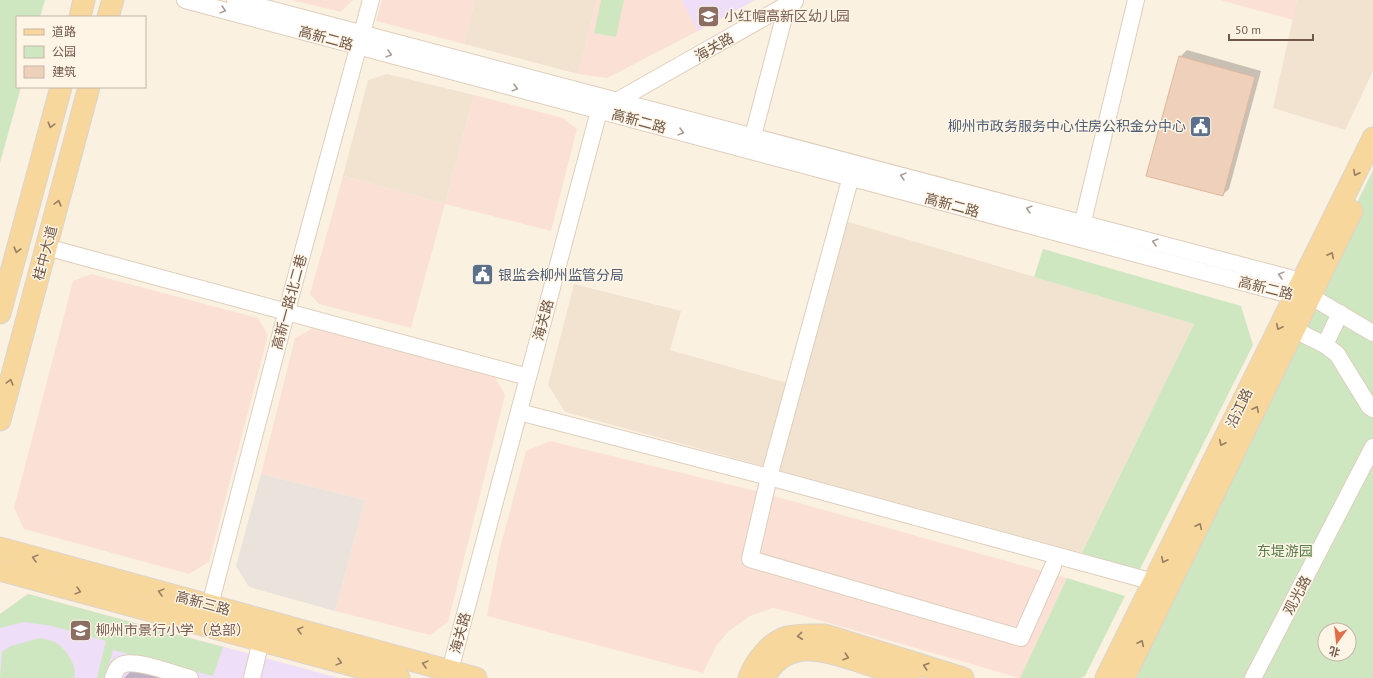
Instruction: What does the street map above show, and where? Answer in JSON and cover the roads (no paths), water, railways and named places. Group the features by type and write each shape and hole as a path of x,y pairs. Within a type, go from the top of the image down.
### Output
{"main road":[{"path":"80,16 84,0"},
{"path":"108,16 113,0"},
{"name":"桂中大道","path":"0,313 61,88"},
{"name":"桂中大道","path":"0,420 89,88"},
{"name":"沿江路","path":"1106,678 1302,291 1373,138"},
{"name":"沿江路","path":"1124,678 1295,330 1302,291 1373,170"},
{"name":"高新三路","path":"0,548 210,605 449,674 476,678"},
{"name":"高新三路","path":"0,570 399,678"},
{"path":"749,678 759,658 774,645 787,638 809,635 825,635 963,678"},
{"path":"764,678 771,666 789,653 809,649 828,652 910,678"}],"street":[{"name":"高新二路","path":"185,0 619,101 757,137 852,170"},
{"name":"高新二路","path":"235,0 360,40 599,111 852,170 1302,291 1373,333"},
{"name":"高新一路北二巷","path":"210,605 287,310 371,0"},
{"path":"757,137 783,21 795,0"},
{"name":"海关路","path":"449,674 599,111 795,0"},
{"path":"1080,231 1136,0"},
{"path":"852,170 768,483 750,559 1021,638 1053,566"},
{"path":"46,247 287,310 528,377"},
{"path":"1325,345 1340,313"},
{"path":"1295,330 1325,345 1336,354 1373,410"},
{"path":"519,412 1053,566 1151,587"},
{"name":"观光路","path":"1253,678 1373,447"},
{"path":"768,483 1151,587"},
{"path":"252,678 261,641"},
{"path":"113,678 115,670 122,664 135,664 190,678"}],"place":[{"name":"小红帽高新区幼儿园","path":"709,16"},
{"name":"柳州市政务服务中心住房公积金分中心","path":"1201,126"},
{"name":"银监会柳州监管分局","path":"482,275"},
{"name":"柳州市景行小学（总部）","path":"81,630"}],"park label":[{"name":"东堤游园","path":"1285,551"}]}
